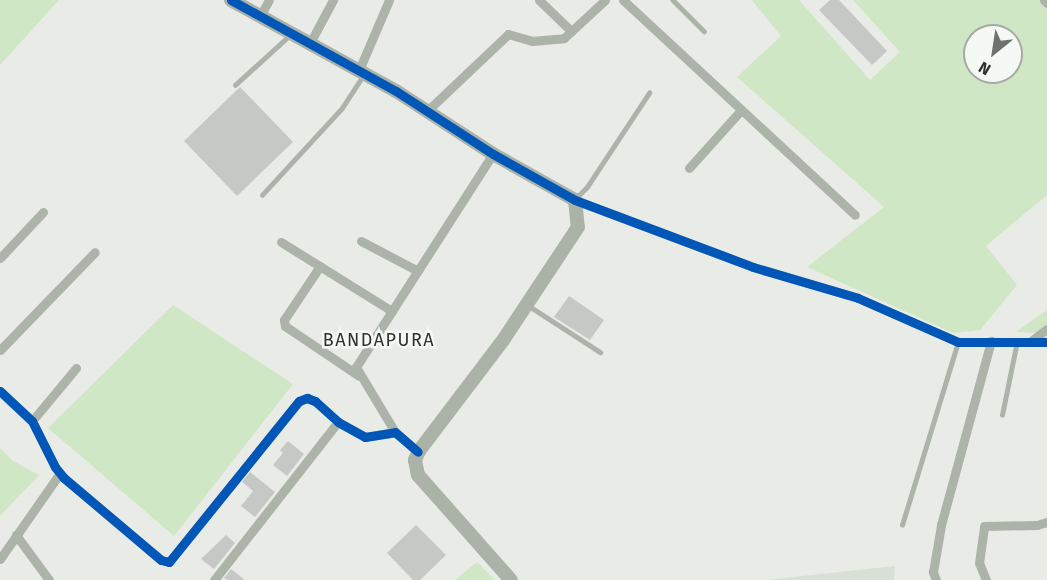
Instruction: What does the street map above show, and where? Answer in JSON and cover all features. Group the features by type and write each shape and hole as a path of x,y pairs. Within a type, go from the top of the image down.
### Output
{"street":[{"path":"231,0 362,72 493,154 574,200 753,267 858,298 958,342 1017,340 1047,342"},
{"path":"260,16 269,0"},
{"path":"310,43 333,0"},
{"path":"362,72 389,0"},
{"path":"538,0 571,31"},
{"path":"427,111 508,34 532,41 564,38 605,0"},
{"path":"622,0 855,215"},
{"path":"689,168 741,110"},
{"path":"418,452 395,432 359,376 356,367 493,154"},
{"path":"511,580 418,475 414,465 418,452 527,304 578,227 574,200"},
{"path":"0,258 43,212"},
{"path":"361,241 417,271"},
{"path":"281,242 392,311"},
{"path":"0,350 95,252"},
{"path":"320,266 284,320 285,326 359,376"},
{"path":"1031,341 1047,329"},
{"path":"936,580 933,572 941,525 992,341"},
{"path":"32,421 76,368"},
{"path":"0,391 32,421 60,473 161,560 169,562 298,401 307,398 315,401 338,422 364,437 395,432"},
{"path":"214,580 338,422"},
{"path":"0,560 60,473"},
{"path":"986,580 979,563 984,526 1037,525 1047,522"},
{"path":"16,536 48,580"}],"lane":[{"path":"673,0 704,31"},
{"path":"235,85 291,33"},
{"path":"261,195 342,108 362,72"},
{"path":"574,200 587,187 649,93"},
{"path":"527,304 600,352"},
{"path":"1002,414 1017,340"},
{"path":"902,525 958,342"}],"shaded area":[{"path":"895,566 894,580 765,580 784,578"}],"green space":[{"path":"0,0 59,0 0,65"},
{"path":"752,0 799,0 870,80 900,52 853,0 1047,0 1047,195 986,246 1017,285 980,330 953,333 807,267 884,207 737,77 781,36"},
{"path":"173,305 293,384 174,536 48,428"},
{"path":"1047,310 1047,333 1016,332"},
{"path":"0,448 13,461 39,475 0,516"},
{"path":"477,562 495,580 455,580"}],"building":[{"path":"830,0 839,0 887,51 872,65 819,10"},
{"path":"240,87 293,142 237,196 184,141"},
{"path":"569,296 604,320 590,340 554,317"},
{"path":"288,441 304,454 287,476 273,465 283,453 280,450"},
{"path":"250,472 275,492 255,517 241,506 253,491 242,482"},
{"path":"416,525 446,555 420,580 413,580 387,553"},
{"path":"226,535 235,543 214,569 201,559"},
{"path":"231,569 245,580 224,578"}],"cycle path":[{"path":"231,0 396,91 493,154 575,200 753,267 858,298 958,342 1047,342"},
{"path":"0,391 32,421 55,467 64,478 161,560 169,562 299,401 307,398 315,401 338,422 365,437 395,432 418,452"}],"district":[{"name":"BANDAPURA","path":"379,340"}]}
